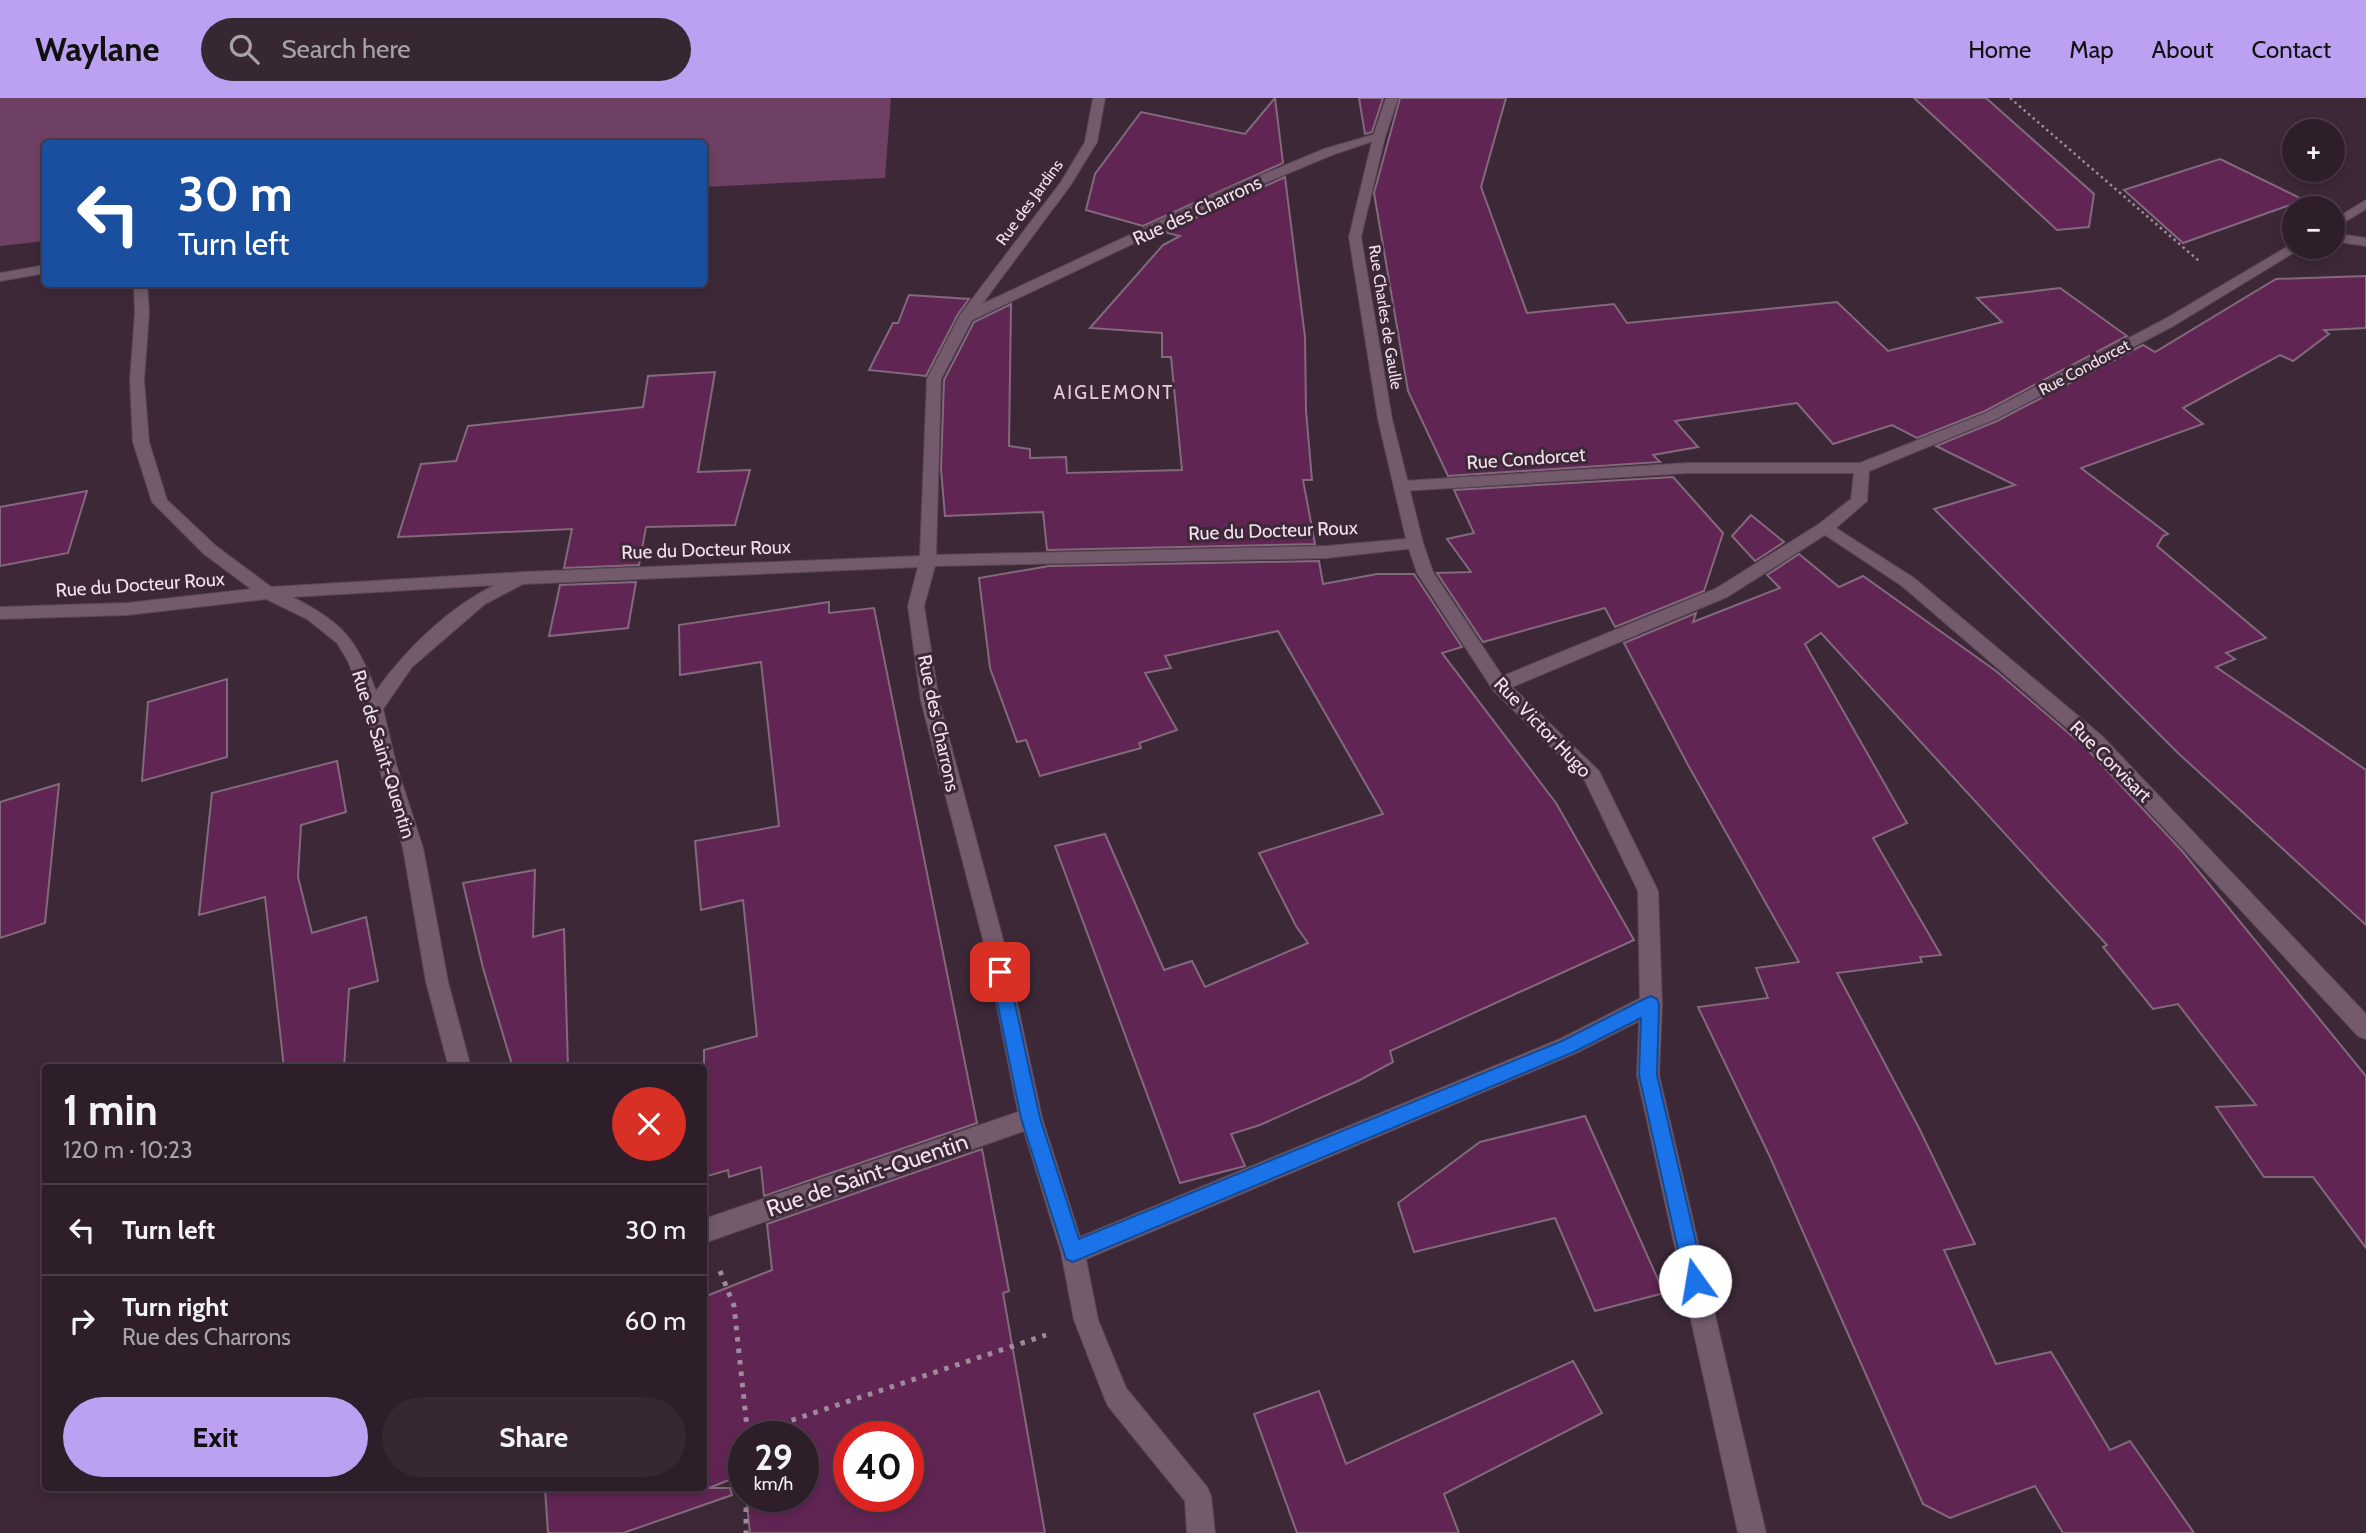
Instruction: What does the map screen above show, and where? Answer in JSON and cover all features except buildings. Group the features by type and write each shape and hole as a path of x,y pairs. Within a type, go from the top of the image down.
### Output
{"street":[{"name":"Rue des Jardins","path":"966,317 1066,183 1091,142 1099,98"},
{"name":"Rue Charles de Gaulle","path":"1392,98 1379,137 1355,236 1385,419 1415,542"},
{"name":"Rue des Charrons","path":"1212,1533 1198,1496 1117,1397 1086,1320 1073,1252 1031,1118 995,947 930,701 916,606 928,561 934,379 966,317 1232,192 1328,152 1379,137"},
{"path":"2345,217 2366,204"},
{"path":"2345,239 2366,242"},
{"name":"Rue Condorcet","path":"1403,486 1688,467 1862,468 1991,416 2170,322 2282,256"},
{"path":"0,277 42,270"},
{"name":"Rue de Saint-Quentin","path":"140,287 142,313 137,380 141,442 160,502 210,550 268,593 313,615 343,639 356,660 374,708 413,848 437,982 459,1064"},
{"path":"1499,685 1721,593 1825,528 1859,501 1862,468"},
{"name":"Rue Corvisart","path":"1825,528 1908,582 2095,741 2366,1029"},
{"name":"Rue du Docteur Roux","path":"0,614 127,609 200,603 268,593 524,578 928,561 1327,552 1415,542"},
{"name":"Rue Victor Hugo","path":"1415,542 1425,573 1499,685 1592,776 1648,891 1651,1004 1648,1075 1752,1533"},
{"path":"374,708 406,662 479,600 524,578"},
{"path":"1073,1252 1568,1046 1651,1004"},
{"name":"Rue de Saint-Quentin","path":"707,1230 1031,1118"},
{"path":"1198,1496 1201,1533"}],"path":[{"path":"2010,98 2230,286"},
{"path":"707,1238 734,1306 746,1421"},
{"path":"793,1421 981,1359 1086,1320"},
{"path":"746,1533 747,1512"}],"shaded area":[{"path":"0,98 891,98 885,178 707,187 707,140 42,140 42,241 0,246"}],"district":[{"name":"AIGLEMONT","path":"1114,392"}],"route":[{"path":"1000,972 1031,1118 1073,1252 1568,1046 1651,1004 1648,1075 1695,1281"}]}
